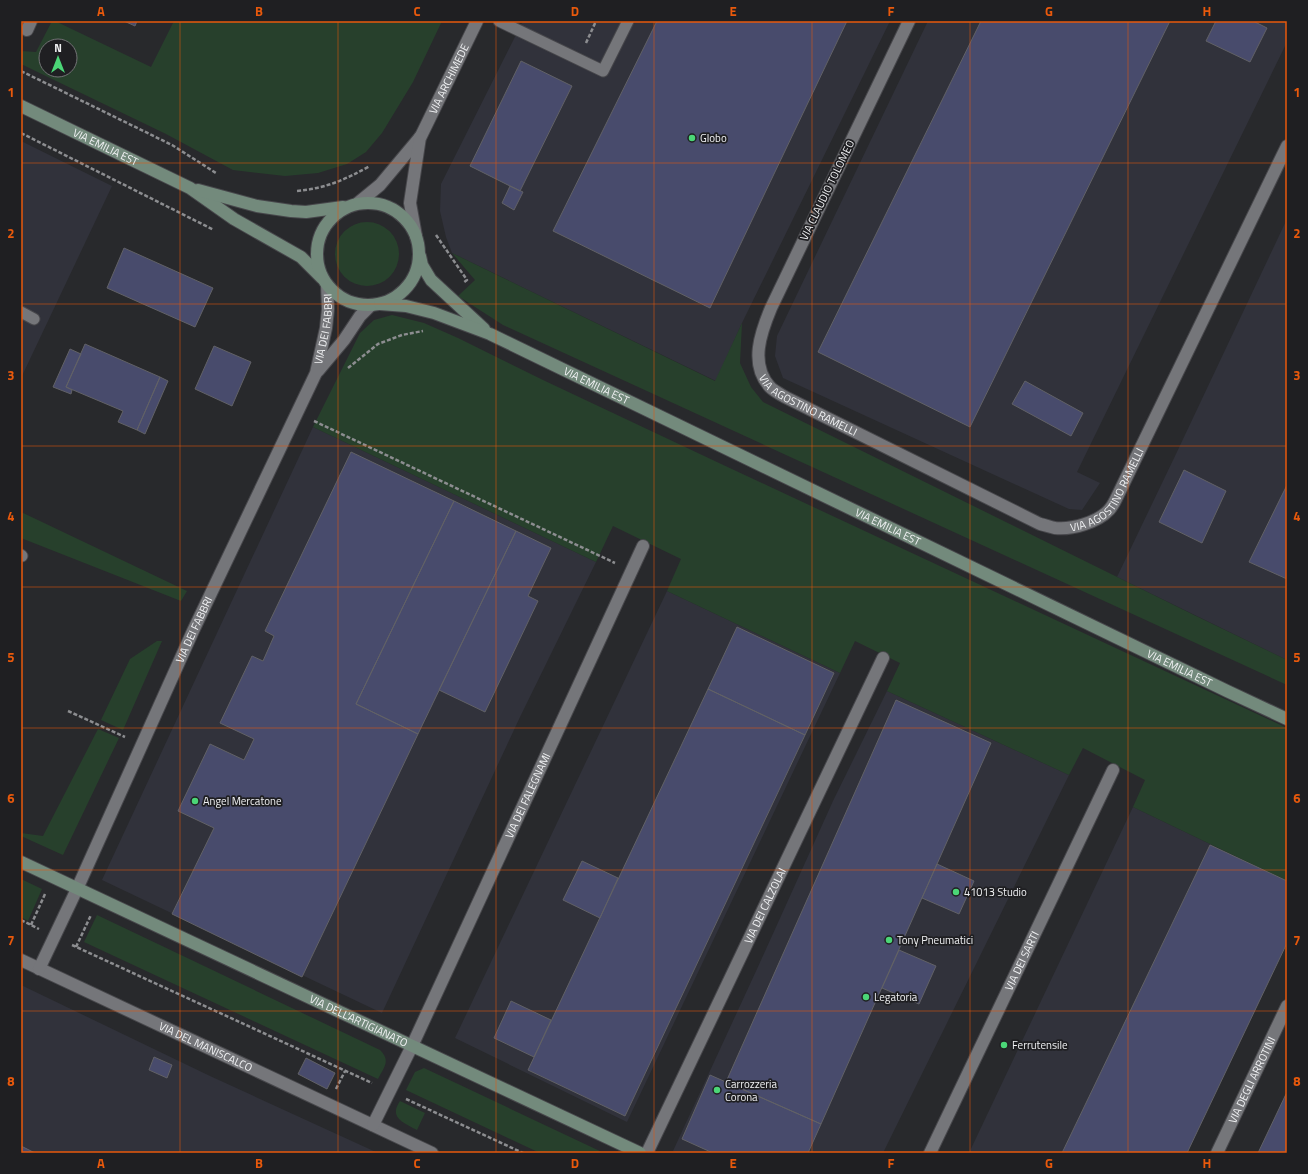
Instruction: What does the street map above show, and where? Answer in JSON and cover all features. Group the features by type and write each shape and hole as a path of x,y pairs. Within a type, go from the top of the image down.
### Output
{"main road":[{"name":"VIA EMILIA EST","path":"21,106 190,188 234,219 301,257 336,294 346,301 359,304 406,306 434,313 490,334 1287,719"},
{"name":"VIA EMILIA EST","path":"190,188 257,206 291,211 306,212 346,207 358,203 376,203 393,209 403,216 411,225 416,236 422,265 431,280 490,334"},
{"name":"VIA EMILIA EST","path":"324,281 317,264 316,251 319,237 325,225 334,214 346,207"},
{"name":"VIA EMILIA EST","path":"376,304 388,301 402,292 412,280 418,264 419,248"},
{"name":"VIA DELL'ARTIGIANATO","path":"21,862 640,1153"}],"street":[{"name":"VIA ARCHIMEDE","path":"358,203 380,185 420,136 477,21"},
{"name":"VIA CLAUDIO TOLOMEO","path":"758,364 759,346 763,328 771,308 909,21"},
{"name":"VIA ARCHIMEDE","path":"416,236 410,203 420,136"},
{"name":"VIA AGOSTINO RAMELLI","path":"758,364 762,375 770,386 785,398 1040,524 1055,528 1068,528 1084,525 1109,510 1116,499 1287,146"},
{"name":"VIA DEI FABBRI","path":"77,889 193,631 316,373 326,328 328,310 324,281"},
{"name":"VIA DEI FABBRI","path":"316,373 344,340 360,316 376,304"},
{"name":"VIA DEI FALEGNAMI","path":"412,1046 643,546"},
{"name":"VIA DEI CALZOLAI","path":"647,1153 883,658"},
{"name":"VIA DEI SARTI","path":"930,1153 1113,770"},
{"path":"39,969 77,889"},
{"name":"VIA DEL MANISCALCO","path":"21,960 432,1153"},
{"name":"VIA DEGLI ARROTINI","path":"1217,1153 1287,1006"},
{"path":"373,1125 412,1046"}],"lane":[{"path":"499,21 603,71 628,21"},
{"path":"21,312 34,319"}],"path":[{"path":"578,60 596,21"},
{"path":"21,133 209,228"},
{"path":"297,413 631,571"},
{"path":"68,711 142,744"},
{"path":"31,925 53,877"},
{"path":"76,947 99,899"},
{"path":"21,920 54,937 523,1153"}],"shaded area":[{"path":"523,21 890,21 742,323 716,381 452,253 446,237 440,211 441,184"},
{"path":"928,21 1287,21 1287,42 1077,472 1100,483 1082,510 1069,509 783,378 775,356 777,336"},
{"path":"21,141 112,186 21,378"},
{"path":"1287,219 1287,660 1117,577"},
{"path":"313,427 596,562 520,717 382,1013 102,880"},
{"path":"667,591 840,673 627,1122 455,1038"},
{"path":"887,691 1069,775 883,1153 677,1153 673,1151 833,801"},
{"path":"1133,807 1287,881 1287,943 1187,1153 969,1153"},
{"path":"21,985 210,1076 378,1153 21,1153"}],"green space":[{"path":"52,21 55,21 151,67 174,21 442,21 413,82 382,133 366,152 347,164 318,173 285,176 233,170 166,134 50,78 78,78 78,38 43,38"},
{"path":"38,48 38,72 21,64 21,51 36,52"},
{"path":"361,222 373,222 390,231 397,242 399,254 397,266 390,277 373,286 361,286 349,281 340,272 335,260 335,248 340,236 349,227"},
{"path":"452,253 715,381 742,323 740,363 751,387 763,402 1287,660 1287,685 503,325 458,296 475,280"},
{"path":"392,315 424,323 458,338 719,463 1287,728 1287,881 1133,807 1145,780 1083,748 1069,775 887,691 900,663 855,641 840,673 667,591 681,559 613,526 596,562 313,427 360,333 374,320"},
{"path":"21,512 187,591 181,601 21,538"},
{"path":"157,641 162,641 123,730 101,720 130,659"},
{"path":"98,729 119,738 63,855 21,836 21,833 43,836"},
{"path":"21,879 42,889 28,921 21,917"},
{"path":"97,915 380,1050 386,1061 378,1079 84,942"},
{"path":"424,1068 604,1153 540,1153 406,1090 415,1072"},
{"path":"400,1101 425,1113 417,1130 403,1122 397,1116 397,1107"}],"building":[{"path":"124,21 137,21 135,26"},
{"path":"657,21 847,21 710,308 553,231"},
{"path":"981,21 1170,21 970,427 818,352"},
{"path":"1216,21 1253,21 1267,28 1250,62 1206,41"},
{"path":"521,61 572,86 520,191 470,166"},
{"path":"510,186 523,192 514,210 502,203"},
{"path":"124,248 213,288 195,327 107,288"},
{"path":"85,344 160,377 137,430 118,422 123,411 66,387"},
{"path":"214,346 251,362 232,406 195,389"},
{"path":"70,349 81,354 66,387 72,390 71,394 53,387"},
{"path":"160,377 168,381 145,434 137,430"},
{"path":"1025,381 1083,413 1071,436 1012,404"},
{"path":"351,452 454,501 356,704 418,734 302,977 172,914 214,828 178,811 210,744 244,760 254,739 220,723 252,656 263,661 274,636 265,631"},
{"path":"1184,470 1226,491 1202,543 1159,522"},
{"path":"1287,485 1287,579 1249,562"},
{"path":"454,501 516,531 418,734 356,704"},
{"path":"516,531 551,548 528,596 538,601 485,712 439,690"},
{"path":"737,627 834,673 805,735 708,689"},
{"path":"708,689 805,735 625,1116 528,1070"},
{"path":"896,700 991,743 821,1124 726,1082"},
{"path":"1210,845 1287,881 1287,943 1187,1153 1062,1153"},
{"path":"582,861 618,878 600,918 563,900"},
{"path":"937,864 974,881 959,914 922,898"},
{"path":"899,950 936,966 919,1004 882,988"},
{"path":"511,1001 551,1020 534,1057 494,1038"},
{"path":"154,1057 172,1065 167,1078 149,1070"},
{"path":"306,1058 335,1073 327,1089 298,1074"},
{"path":"710,1075 821,1124 808,1153 713,1153 682,1139"},
{"path":"1287,1092 1287,1153 1258,1153"},
{"path":"21,1146 35,1153 21,1153"}],"place":[{"name":"Globo","path":"692,138"},
{"name":"Angel Mercatone","path":"195,801"},
{"name":"41013 Studio","path":"956,892"},
{"name":"Tony Pneumatici","path":"889,940"},
{"name":"Legatoria","path":"866,997"},
{"name":"Ferrutensile","path":"1004,1045"},
{"name":"Carrozzeria Corona","path":"717,1090"}]}
